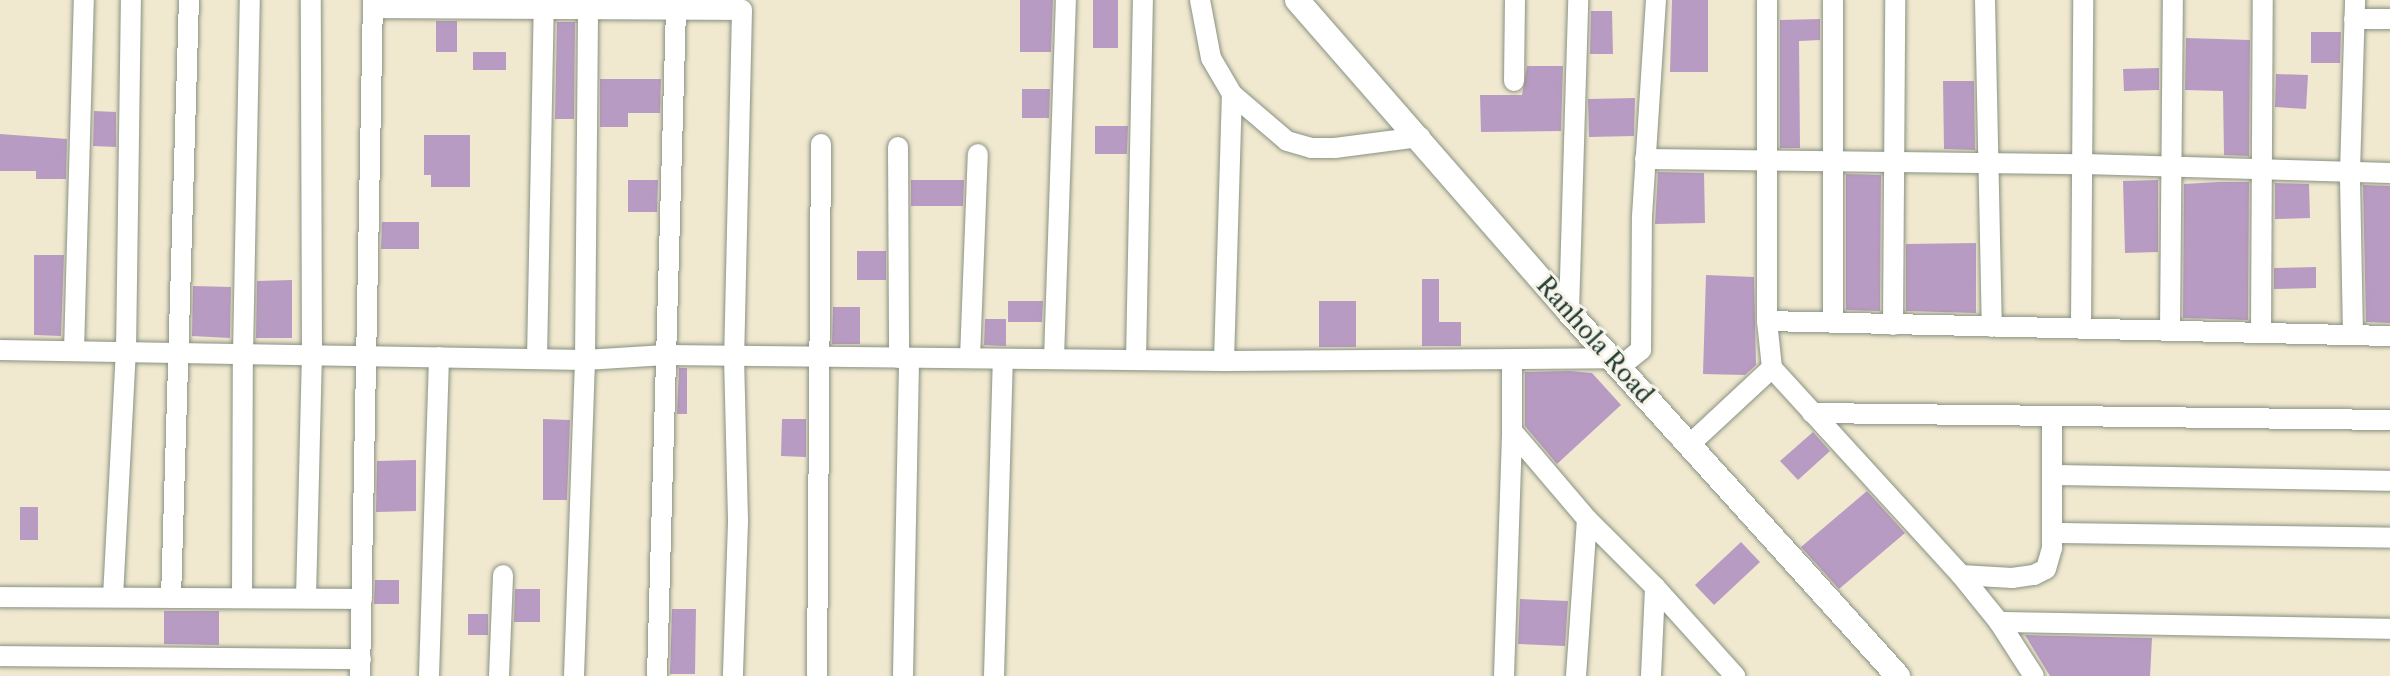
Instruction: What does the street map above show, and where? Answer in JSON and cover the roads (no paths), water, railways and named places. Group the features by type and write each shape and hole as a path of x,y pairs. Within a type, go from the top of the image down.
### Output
{"street":[{"path":"74,351 84,0"},
{"path":"113,597 126,352 131,0"},
{"path":"171,598 181,353 189,0"},
{"path":"242,598 250,0"},
{"path":"306,598 312,355 311,0"},
{"path":"1054,359 1066,0"},
{"path":"1136,360 1143,0"},
{"path":"1200,0 1211,58 1232,94 1287,141 1311,148 1420,137"},
{"name":"Ranhola Road","path":"1297,0 1420,137 1569,312 1898,676"},
{"path":"1514,81 1515,0"},
{"path":"1569,312 1578,0"},
{"path":"0,350 585,360 666,355 1616,362 1641,350 1645,159 1656,0"},
{"path":"1767,0 1767,321 1772,368 1961,575 1999,622 2034,676"},
{"path":"1833,0 1833,322"},
{"path":"1893,325 1895,0"},
{"path":"1985,0 1986,163 1992,327"},
{"path":"2081,326 2083,0"},
{"path":"2170,330 2173,0"},
{"path":"2261,333 2263,0"},
{"path":"0,656 361,667 373,4 742,10 734,356 738,522 733,676"},
{"path":"537,359 544,5"},
{"path":"574,676 585,360 588,9"},
{"path":"657,676 676,9"},
{"path":"2353,335 2350,172 2354,10 2390,19"},
{"path":"1224,361 1232,94"},
{"path":"817,676 821,144"},
{"path":"898,147 904,358 903,676"},
{"path":"970,358 978,154"},
{"path":"1645,159 1896,165 2083,164 2390,173"},
{"path":"1767,321 1992,327 2081,326 2390,336"},
{"path":"429,676 439,357"},
{"path":"994,676 1003,359"},
{"path":"1504,676 1512,360"},
{"path":"1689,445 1772,368"},
{"path":"1812,413 2390,420"},
{"path":"1961,575 2034,575 2046,569 2051,558 2052,533 2052,416"},
{"path":"1512,431 1587,519 1655,587 1735,676"},
{"path":"2052,475 2390,481"},
{"path":"1576,676 1587,519"},
{"path":"2052,533 2390,538"},
{"path":"499,676 503,575"},
{"path":"1651,676 1655,587"},
{"path":"0,597 362,599"},
{"path":"1999,622 2390,629"}]}
